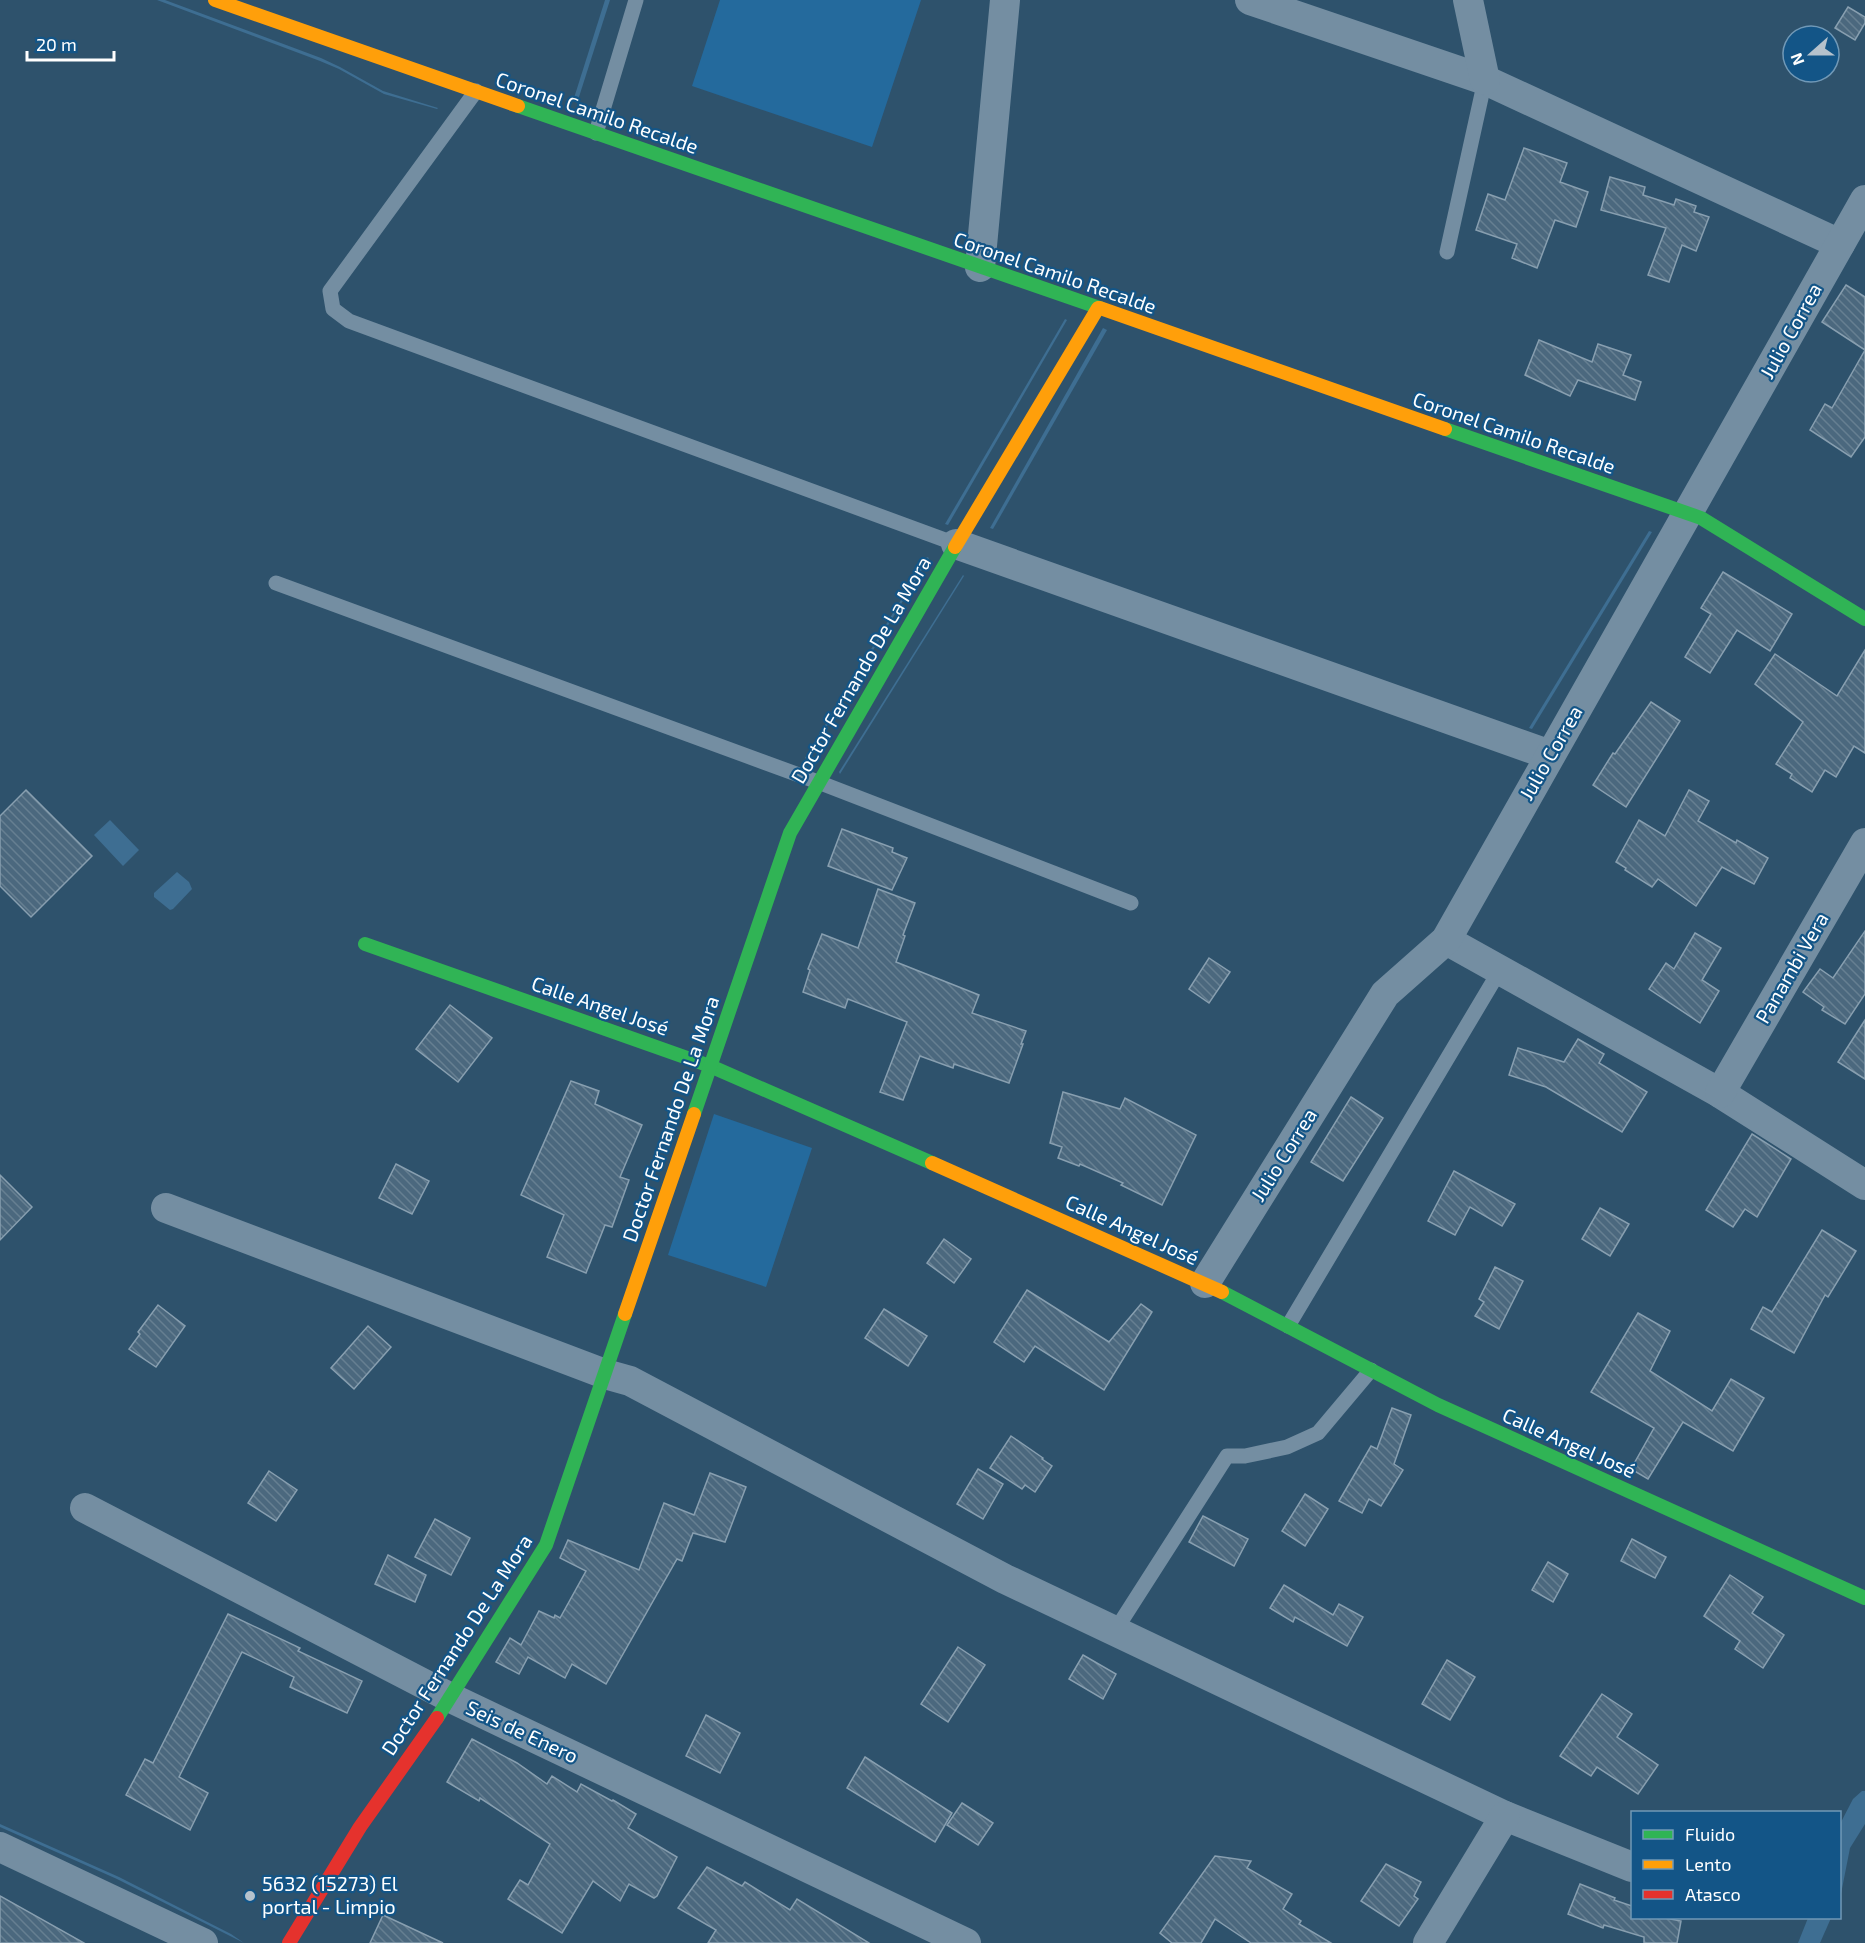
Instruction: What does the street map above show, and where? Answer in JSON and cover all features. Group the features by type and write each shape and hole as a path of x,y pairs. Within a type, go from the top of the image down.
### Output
{"street":[{"name":"Coronel Camilo Recalde","path":"215,0 1701,518 1865,619"},
{"path":"980,267 1005,0"},
{"path":"1250,0 1485,80 1840,244"},
{"path":"1468,0 1485,80"},
{"name":"Julio Correa","path":"1205,1283 1385,994 1446,940 1865,200"},
{"name":"Doctor Fernando De La Mora","path":"289,1943 360,1827 451,1698 546,1545 790,833 956,544 1098,308"},
{"path":"956,544 1550,755"},
{"name":"Panambi Vera","path":"1720,1093 1865,843"},
{"path":"1446,940 1720,1093 1865,1185"},
{"name":"Calle Angel José","path":"364,944 710,1066 1205,1283 1438,1405 1865,1598"},
{"path":"166,1208 605,1374 630,1381 1005,1579 1505,1815 1631,1867"},
{"name":"Seis de Enero","path":"85,1508 451,1698 966,1943"},
{"path":"1428,1943 1505,1815"},
{"path":"0,1847 203,1943"}],"lane":[{"path":"596,133 636,0"},
{"path":"1447,252 1485,80"},
{"path":"476,91 330,291 333,309 349,321 956,544"},
{"path":"276,583 818,782 1131,903"},
{"path":"1288,1326 1500,970"},
{"path":"1115,1631 1227,1456 1245,1456 1287,1447 1318,1433 1371,1370"}],"shaded area":[{"path":"157,0 165,0 321,58 383,91 438,108 384,94 320,61"},
{"path":"605,0 610,0 578,100 574,98"},
{"path":"720,0 921,0 872,147 692,86"},
{"path":"1065,319 1067,320 948,525 945,524"},
{"path":"1103,328 1107,330 993,529 990,528"},
{"path":"1649,531 1652,532 1532,729 1529,728"},
{"path":"927,557 929,558 807,759 805,758"},
{"path":"964,576 840,774 839,772"},
{"path":"110,820 139,850 123,866 94,835"},
{"path":"177,872 189,882 192,889 170,910 154,897 154,893"},
{"path":"714,1114 812,1148 766,1287 668,1255"},
{"path":"1865,1791 1865,1824 1850,1848 1841,1894 1841,1822 1853,1799"},
{"path":"0,1824 119,1877 231,1934 244,1943 117,1879 0,1827"},
{"path":"1808,1919 1831,1919 1820,1943 1798,1943"}],"building":[{"path":"1848,7 1865,17 1865,23 1855,40 1841,32 1841,24 1837,24"},
{"path":"1524,148 1567,163 1560,182 1588,192 1576,227 1555,220 1537,268 1512,258 1517,244 1476,230 1488,194 1505,200"},
{"path":"1610,177 1645,187 1643,195 1674,205 1676,199 1696,206 1694,212 1709,217 1696,251 1682,245 1669,282 1648,275 1666,228 1601,210"},
{"path":"1846,285 1865,297 1865,350 1822,322"},
{"path":"1539,340 1592,362 1598,344 1631,355 1623,375 1641,382 1635,400 1578,380 1570,396 1525,375"},
{"path":"1865,350 1865,437 1851,457 1810,430 1825,404 1832,408"},
{"path":"1723,572 1792,614 1770,651 1737,630 1710,673 1685,657 1711,614 1701,608"},
{"path":"1865,650 1865,753 1854,746 1836,777 1825,770 1812,792 1790,778 1792,774 1776,764 1803,722 1755,684 1775,654 1837,696"},
{"path":"1651,702 1680,721 1626,807 1593,785 1613,753 1615,754"},
{"path":"26,790 92,856 31,917 0,886 0,816"},
{"path":"1689,790 1709,801 1698,821 1768,858 1754,884 1722,867 1696,906 1658,879 1652,887 1616,862 1639,820 1665,836"},
{"path":"842,829 893,848 892,852 907,858 892,890 828,866"},
{"path":"878,889 915,903 896,962 979,995 972,1013 1026,1031 1009,1083 954,1064 953,1068 920,1056 903,1100 880,1092 907,1022 848,999 845,1008 803,992 810,970 808,969 822,934 858,948"},
{"path":"1865,931 1865,994 1845,1024 1822,1010 1824,1007 1803,992 1820,969 1833,978"},
{"path":"1695,933 1721,948 1702,980 1719,991 1700,1023 1649,989 1666,963 1674,969"},
{"path":"1209,958 1230,972 1209,1003 1189,989"},
{"path":"450,1005 492,1038 458,1082 416,1049"},
{"path":"1865,1020 1865,1079 1838,1062"},
{"path":"1578,1039 1604,1054 1599,1063 1647,1092 1622,1132 1546,1087 1509,1075 1518,1048 1564,1062"},
{"path":"571,1081 599,1091 595,1104 642,1125 620,1177 629,1180 612,1227 605,1225 586,1273 547,1257 564,1215 521,1195"},
{"path":"1063,1092 1120,1109 1125,1098 1196,1135 1162,1205 1121,1185 1123,1183 1080,1164 1079,1166 1058,1158 1062,1147 1050,1143"},
{"path":"1351,1097 1383,1118 1343,1181 1311,1162"},
{"path":"1752,1134 1791,1159 1757,1217 1745,1209 1733,1227 1706,1210"},
{"path":"396,1164 429,1181 412,1214 379,1198"},
{"path":"1454,1171 1515,1204 1502,1226 1470,1207 1455,1235 1428,1221"},
{"path":"0,1175 32,1207 0,1240"},
{"path":"1600,1208 1629,1224 1610,1256 1582,1239"},
{"path":"1822,1230 1856,1251 1828,1297 1825,1295 1794,1353 1751,1329 1763,1307 1772,1312"},
{"path":"944,1239 971,1259 954,1283 927,1263"},
{"path":"1495,1267 1523,1281 1499,1329 1475,1316 1484,1302 1479,1299"},
{"path":"1027,1290 1109,1342 1141,1304 1152,1312 1104,1390 1035,1346 1024,1362 994,1342"},
{"path":"158,1305 185,1326 156,1367 129,1349 140,1334 138,1332"},
{"path":"884,1309 927,1336 908,1366 865,1338"},
{"path":"1638,1313 1670,1331 1650,1371 1712,1411 1731,1379 1764,1398 1733,1451 1683,1422 1648,1479 1631,1469 1654,1428 1591,1392"},
{"path":"368,1326 391,1347 354,1389 331,1368"},
{"path":"1392,1408 1411,1415 1394,1464 1403,1470 1381,1506 1369,1499 1362,1513 1339,1501 1371,1446 1377,1449"},
{"path":"1011,1436 1052,1466 1035,1492 1025,1485 1022,1489 990,1468"},
{"path":"978,1469 1003,1484 983,1519 957,1504"},
{"path":"269,1471 297,1490 276,1521 248,1503"},
{"path":"710,1473 746,1487 725,1542 693,1533 682,1561 677,1559 606,1684 572,1664 565,1678 528,1657 519,1674 496,1662 510,1638 521,1645 539,1611 554,1618 555,1615 560,1618 586,1571 560,1558 568,1540 639,1570 664,1503 694,1515"},
{"path":"1305,1494 1328,1509 1305,1546 1282,1531"},
{"path":"1203,1516 1248,1539 1234,1566 1189,1542"},
{"path":"435,1519 470,1538 451,1575 415,1557"},
{"path":"1632,1539 1666,1557 1655,1578 1621,1561"},
{"path":"388,1555 426,1575 415,1602 375,1584"},
{"path":"1548,1562 1568,1574 1553,1602 1532,1590"},
{"path":"1730,1575 1763,1597 1752,1613 1784,1635 1763,1668 1735,1649 1740,1641 1704,1616"},
{"path":"1284,1585 1333,1615 1339,1604 1363,1617 1347,1646 1295,1617 1293,1622 1270,1608"},
{"path":"228,1614 362,1681 347,1713 290,1687 294,1677 242,1652 179,1777 208,1793 190,1830 126,1795 145,1759 153,1763"},
{"path":"958,1647 985,1665 948,1722 921,1704"},
{"path":"1083,1655 1116,1674 1103,1699 1069,1679"},
{"path":"1447,1660 1475,1677 1450,1720 1422,1704"},
{"path":"1602,1694 1632,1714 1617,1737 1658,1765 1638,1794 1597,1767 1591,1776 1560,1756"},
{"path":"706,1715 740,1733 720,1773 686,1756"},
{"path":"472,1739 517,1763 547,1784 552,1776 577,1792 581,1784 636,1814 628,1828 677,1857 657,1896 654,1898 629,1884 620,1901 593,1881 562,1933 508,1899 520,1880 528,1885 550,1844 480,1798 479,1801 447,1782"},
{"path":"865,1757 952,1813 935,1842 847,1788"},
{"path":"962,1803 993,1823 978,1845 947,1825"},
{"path":"1215,1856 1251,1861 1247,1868 1292,1894 1283,1909 1301,1921 1299,1924 1331,1943 1251,1943 1215,1919 1201,1943 1172,1943 1160,1933"},
{"path":"1386,1864 1421,1882 1414,1896 1418,1899 1399,1926 1361,1901"},
{"path":"707,1867 742,1886 745,1882 790,1910 797,1899 869,1943 708,1943 716,1930 678,1908"},
{"path":"1580,1884 1631,1906 1631,1919 1681,1921 1677,1943 1644,1943 1644,1937 1604,1925 1603,1928 1568,1914"},
{"path":"0,1896 84,1943 0,1943"},
{"path":"383,1915 443,1943 370,1943"}],"traffic: fast":[{"path":"518,106 1100,308"},
{"path":"1445,429 1701,518 1865,619"},
{"path":"694,1114 790,833 955,547"},
{"path":"365,944 710,1066 932,1163"},
{"path":"1222,1292 1438,1405 1865,1598"},
{"path":"437,1718 546,1545 625,1314"}],"traffic: slow":[{"path":"215,0 518,106"},
{"path":"955,547 1098,308"},
{"path":"1100,308 1445,429"},
{"path":"625,1314 694,1114"},
{"path":"932,1163 1222,1292"}],"traffic: jam":[{"path":"289,1943 360,1827 437,1718"}],"place":[{"name":"5632 (15273) El portal - Limpio","path":"250,1896"}]}
